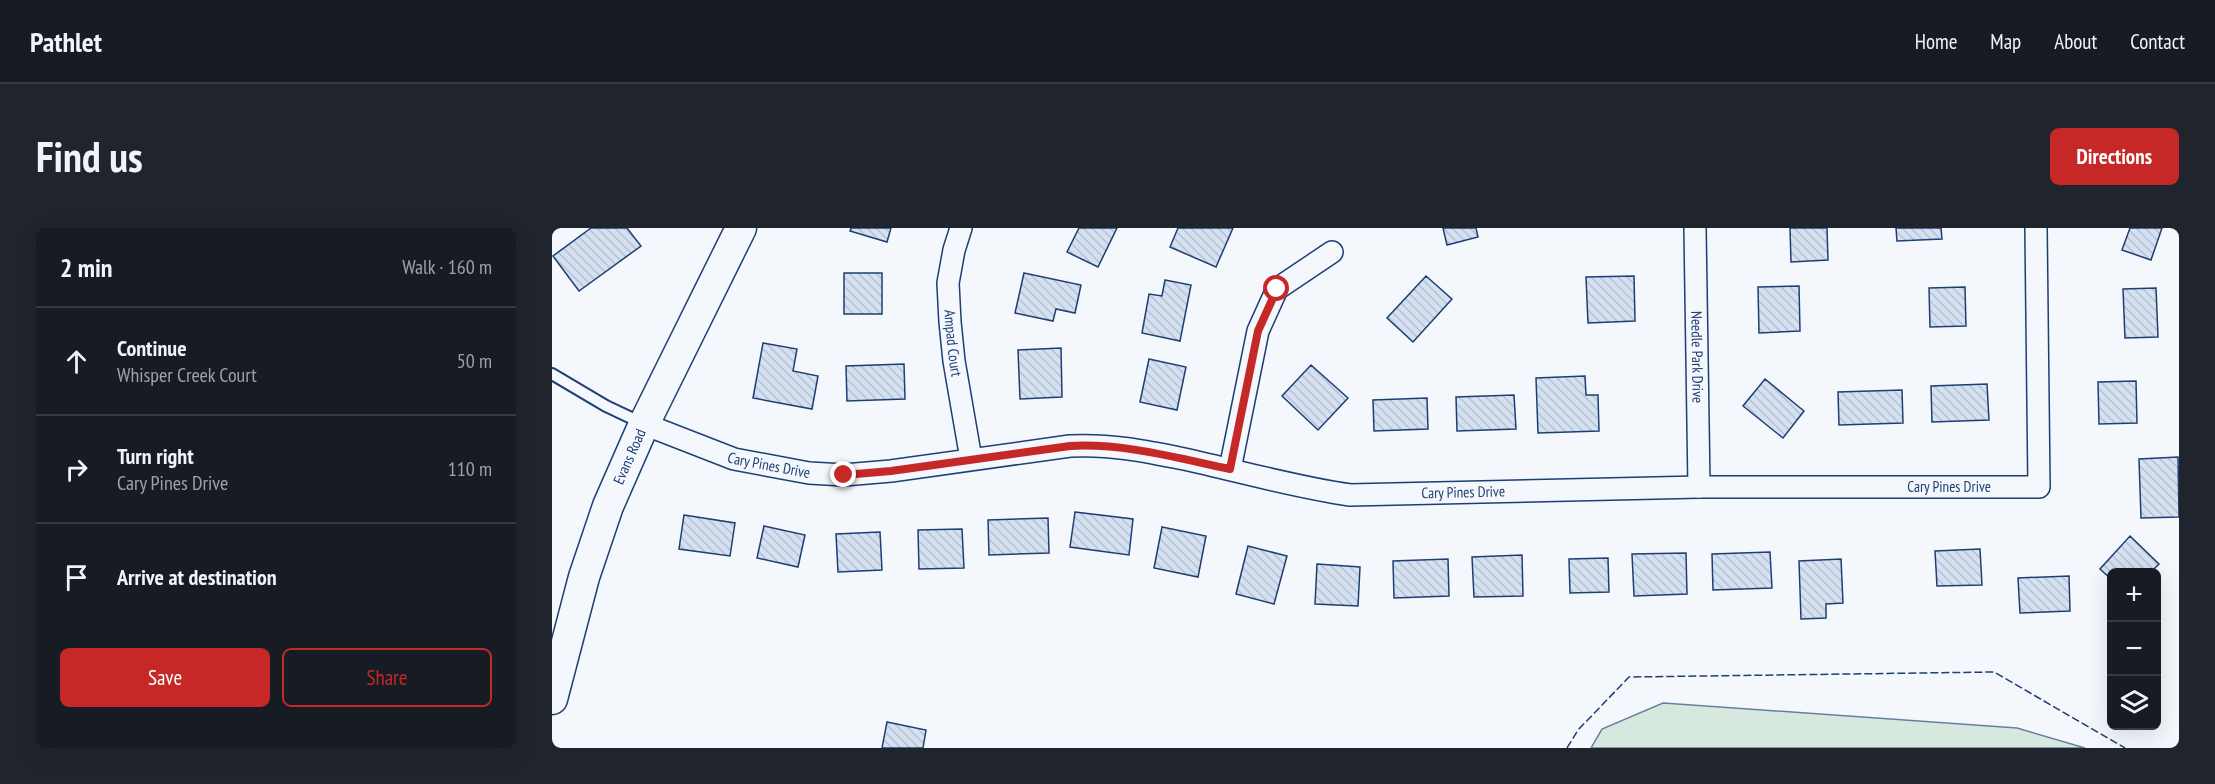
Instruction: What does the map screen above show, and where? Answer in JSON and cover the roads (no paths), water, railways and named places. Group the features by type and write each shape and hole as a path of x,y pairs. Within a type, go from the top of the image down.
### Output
{"main road":[{"name":"Evans Road","path":"552,699 584,577 605,516 644,424 741,228"}],"street":[{"name":"Ampad Court","path":"961,228 948,282 954,361 971,459"},
{"name":"Needle Park Drive","path":"1695,228 1699,487"},
{"name":"Cary Pines Drive","path":"644,424 734,459 809,473 844,475 1099,444 1135,449 1230,469 1308,489 1350,495 1699,487 2039,487 2036,228"},
{"path":"1230,469 1258,331 1277,289 1332,252"}],"lane":[{"path":"552,374 606,406 644,424"}]}
